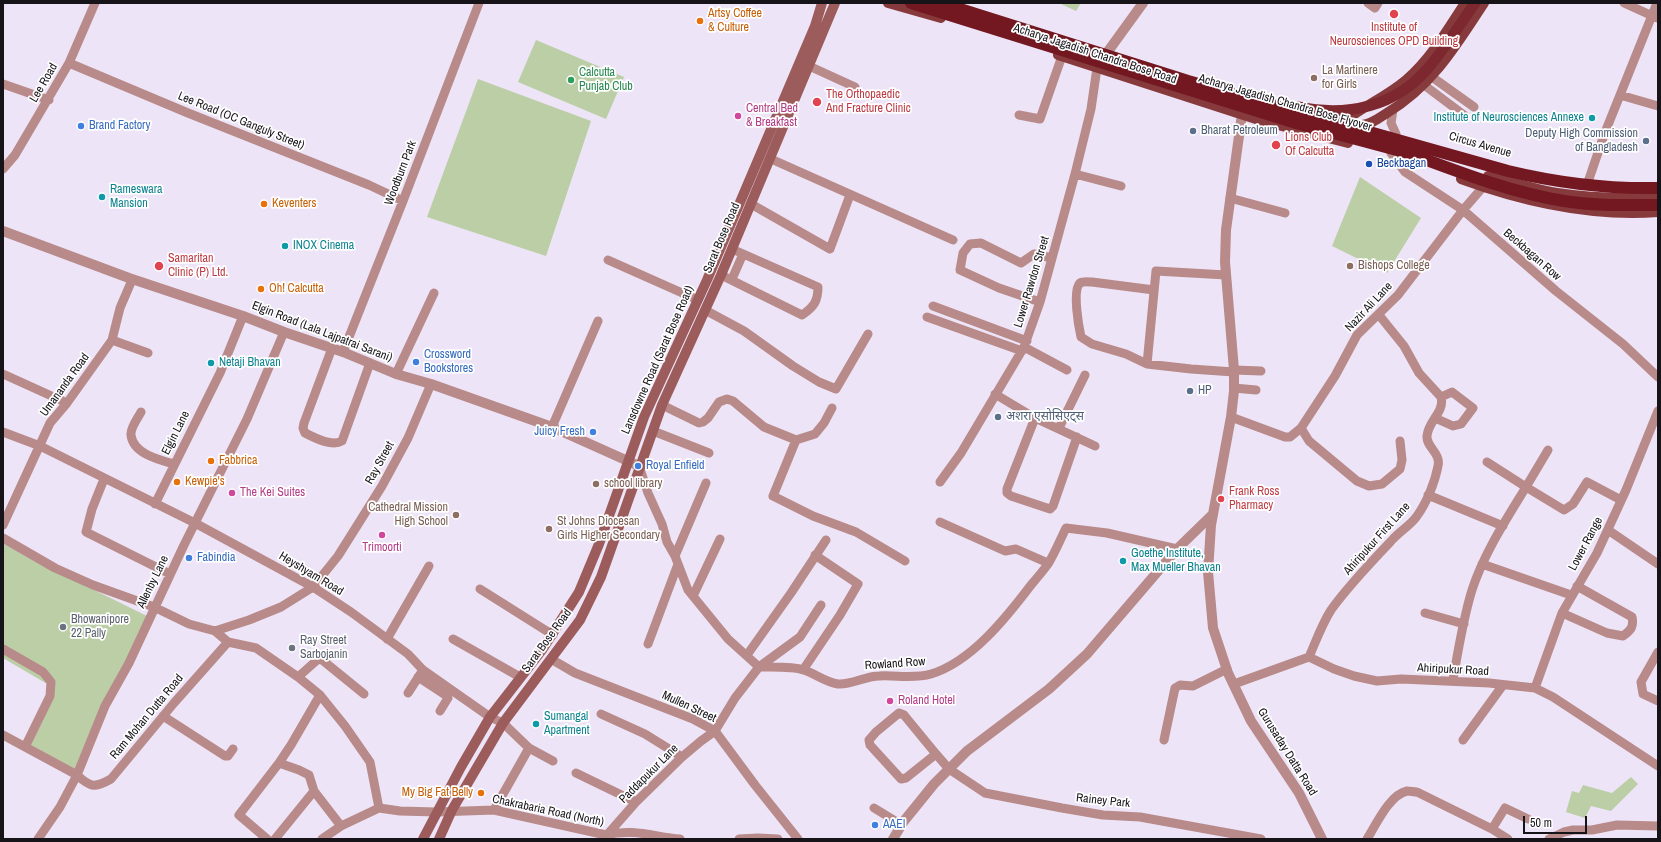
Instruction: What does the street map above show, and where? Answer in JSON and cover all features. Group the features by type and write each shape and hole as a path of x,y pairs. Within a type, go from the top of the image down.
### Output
{"highway":[{"name":"Acharya Jagadish Chandra Bose Flyover","path":"911,3 1296,123 1408,153"},
{"name":"Acharya Jagadish Chandra Bose Flyover","path":"941,3 1224,90 1536,178 1599,187 1658,188"},
{"path":"1224,90 1319,111 1348,110 1367,107 1398,93 1413,83 1425,72 1475,3"},
{"path":"1408,153 1485,182 1564,201 1609,205 1658,205"}],"main road":[{"name":"Lansdowne Road (Sarat Bose Road)","path":"423,839 436,812 490,717 553,635 579,592 599,544 644,417 698,300 800,62 822,3"},
{"name":"Sarat Bose Road","path":"439,839 452,810 502,723 580,620 601,577 639,466 662,405 721,275 835,3"},
{"name":"Acharya Jagadish Chandra Bose Road","path":"888,3 1062,56 1262,121 1360,146"},
{"name":"Acharya Jagadish Chandra Bose Road","path":"960,3 1246,94 1345,121"},
{"path":"1342,141 1345,121 1405,81 1418,69 1465,3"},
{"path":"1484,3 1443,64 1432,77 1405,102 1373,122 1362,125 1360,146 1391,153 1509,195 1572,208 1606,213 1658,212"},
{"name":"Circus Avenue","path":"1345,121 1396,134 1522,171 1588,182 1658,183"},
{"name":"Acharya Jagadish Chandra Bose Flyover","path":"1408,153 1483,175 1555,192 1604,197 1658,197"}],"street":[{"name":"Lee Road","path":"3,169 15,155 69,63 95,3"},
{"name":"Woodburn Park","path":"343,352 479,3"},
{"path":"1097,68 1143,3"},
{"path":"1368,3 1375,8 1378,3"},
{"path":"1624,3 1655,18"},
{"path":"1588,182 1604,135 1620,95 1655,18 1658,3"},
{"path":"1019,115 1040,119 1062,56"},
{"name":"Lee Road (OC Ganguly Street)","path":"69,63 181,110 369,185 403,201"},
{"path":"809,66 855,87"},
{"name":"Lower Rawdon Street","path":"940,482 961,452 1024,346 1040,302 1075,174 1091,109 1097,68"},
{"path":"1432,77 1474,107"},
{"path":"3,84 48,100"},
{"path":"1424,85 1464,115"},
{"name":"Gurusaday Datta Road","path":"1246,94 1226,230 1226,275 1234,371 1234,388 1231,417 1213,514 1208,572 1214,628 1227,669 1251,721 1299,793 1322,839"},
{"path":"1620,95 1658,106"},
{"path":"1391,153 1396,134 1391,123 1393,110"},
{"name":"Beckbagan Row","path":"1391,153 1405,172 1463,210 1556,291 1623,344 1658,377"},
{"path":"770,159 953,240"},
{"path":"1075,174 1121,186"},
{"name":"Nazir Ali Lane","path":"1231,417 1285,437 1290,437 1301,428 1335,376 1357,335 1398,295 1463,210 1483,187"},
{"path":"751,204 830,249 850,195"},
{"path":"1230,198 1285,213"},
{"name":"Elgin Road (Lala Lajpatrai Sarani)","path":"3,231 132,280 243,316 343,352 396,374 431,384 552,427 629,461"},
{"path":"1040,302 999,288 960,270 961,258 970,244 981,243 1021,263 1034,254 1052,258"},
{"path":"721,275 802,315 812,308 818,299 818,287 732,249"},
{"path":"732,280 743,254"},
{"path":"608,260 698,300"},
{"path":"1147,364 1156,271 1226,275"},
{"name":"Umananda Road","path":"3,525 50,423 67,403 112,340 120,308 132,280"},
{"path":"1154,290 1085,281 1080,283 1078,287 1077,319 1081,337 1092,344 1126,354 1147,364 1191,370 1261,371"},
{"path":"396,374 434,293"},
{"path":"933,306 1024,346 1067,370"},
{"path":"705,310 744,331 793,366 819,382 836,388 868,334"},
{"path":"1379,315 1404,346 1419,374 1441,397 1452,392 1473,408 1461,424 1453,426 1435,418"},
{"name":"Elgin Lane","path":"155,504 220,373 243,316"},
{"path":"927,317 1024,346"},
{"path":"552,427 598,321"},
{"name":"Allenby Lane","path":"38,839 60,807 78,775 105,706 129,664 154,607 247,419 284,332"},
{"path":"112,340 148,353"},
{"path":"332,348 304,423 303,428 305,433 310,435 337,444 342,441 370,363"},
{"path":"3,374 67,403"},
{"path":"1059,428 1085,375"},
{"name":"Ray Street","path":"313,588 338,556 382,486 408,438 431,384"},
{"path":"1234,388 1256,390"},
{"path":"995,394 1035,418 1095,446"},
{"name":"Ahiripukur First Lane","path":"1309,657 1331,610 1394,538 1417,517 1428,495 1438,464 1438,456 1428,442 1427,436 1428,428 1441,407 1441,397"},
{"path":"662,405 699,424 708,418 719,402 724,399 733,401 764,427 796,440 815,434 824,423 832,408"},
{"name":"Lower Range","path":"1535,688 1562,613 1576,586 1597,553 1608,530 1658,411"},
{"path":"141,412 132,428 131,435 136,446 141,451 154,458 174,464"},
{"path":"1035,418 1007,489 1007,494 1011,496 1050,509 1053,506 1077,437"},
{"path":"1301,428 1309,441 1357,481 1369,486 1382,484 1400,469 1402,460 1400,441"},
{"path":"653,431 709,453"},
{"name":"Heyshyam Road","path":"3,432 40,446 195,523 313,588 351,612 408,654 420,673 502,723 529,748 553,761"},
{"path":"796,440 773,496 813,516 856,532 905,561"},
{"path":"1453,680 1472,592 1482,564 1548,450"},
{"path":"629,461 639,466 648,493 662,524 666,542 676,560 688,590 728,640 747,655 759,668"},
{"path":"1488,462 1564,510 1572,504 1587,482 1621,500"},
{"path":"104,479 92,510 86,532 170,574"},
{"path":"648,644 676,560 706,482"},
{"path":"1428,495 1503,526"},
{"path":"893,839 934,784 967,751 1049,689 1088,654 1177,549 1213,514"},
{"path":"940,522 1005,551 1016,549 1048,563"},
{"name":"Rowland Row","path":"759,668 772,667 803,670 827,681 838,684 880,676 900,677 929,675 941,671 965,656 990,634 1020,600 1048,563 1066,528 1107,533 1177,549"},
{"path":"1608,530 1658,564"},
{"path":"3,538 54,568 93,585 154,607 189,624 215,631 228,642 256,648 298,677 320,695 345,726 370,762 378,808 341,826 327,838"},
{"path":"693,596 720,539"},
{"path":"747,655 826,540"},
{"path":"803,670 840,615 858,584 815,555"},
{"path":"1482,564 1571,595"},
{"path":"387,639 429,566"},
{"path":"1562,613 1608,633 1623,636 1630,630 1633,624 1632,617 1576,586"},
{"path":"215,631 249,620 281,607 313,588"},
{"path":"480,589 553,635"},
{"path":"715,731 735,698 759,668 800,637 821,605"},
{"path":"1425,613 1464,624"},
{"path":"453,639 520,677"},
{"name":"Ram Mohan Dutta Road","path":"3,735 78,775 88,784 98,786 111,778 162,716 228,642"},
{"path":"3,649 43,672 51,682 50,696 24,747"},
{"path":"1658,652 1641,682 1643,694 1658,701"},
{"path":"1234,684 1309,657"},
{"name":"Ahiripukur Road","path":"1309,657 1334,669 1354,676 1377,681 1401,679 1453,680 1535,688 1553,697 1658,766"},
{"name":"Mullen Street","path":"551,658 575,673 686,716 715,731 798,839"},
{"path":"298,677 319,659 364,694"},
{"path":"1164,740 1175,688 1180,685 1193,686 1227,669"},
{"path":"408,693 420,673"},
{"path":"1463,740 1503,685"},
{"path":"440,711 448,698 449,692"},
{"path":"267,839 239,815 279,763 320,695"},
{"name":"Rainey Park","path":"936,754 906,778 901,779 870,745 869,740 876,732 899,713 904,715 949,769 979,790 999,796 1103,815 1140,817 1261,839"},
{"path":"601,714 645,734 682,757"},
{"path":"162,716 225,756 228,756 233,749"},
{"name":"Paddapukur Lane","path":"605,837 636,802 682,757 701,740 715,731"},
{"path":"494,810 529,748"},
{"path":"279,763 309,775 314,790 341,826"},
{"path":"576,773 636,802"},
{"path":"275,839 314,790"},
{"path":"1367,839 1386,806 1398,795 1407,791 1416,792 1492,829 1508,839"},
{"name":"Chakrabaria Road (North)","path":"378,808 400,811 436,812 452,810 494,810 605,837 620,832 631,832 680,839"},
{"path":"874,808 902,825"},
{"path":"1492,829 1505,808 1528,819"},
{"path":"1549,839 1564,832 1574,830 1592,830 1617,825 1658,826"},
{"path":"739,839 778,839"}],"green space":[{"path":"1059,3 1081,3 1076,11"},
{"name":"Calcutta Punjab Club","path":"536,40 624,77 606,119 518,82"},
{"path":"478,79 591,121 546,256 427,217"},
{"path":"1360,177 1421,218 1387,273 1332,246"},
{"path":"3,543 33,560 147,616 76,771 27,746 54,688 3,658"},
{"path":"1631,777 1638,784 1611,811 1591,806 1585,818 1566,812 1572,791 1579,793 1583,785 1612,793"}],"place":[{"name":"Institute of Neurosciences OPD Building","path":"1394,14"},
{"name":"Artsy Coffee & Culture","path":"700,21"},
{"name":"La Martinere for Girls","path":"1314,78"},
{"name":"Calcutta Punjab Club","path":"571,80"},
{"name":"The Orthopaedic And Fracture Clinic","path":"817,102"},
{"name":"Central Bed & Breakfast","path":"738,116"},
{"name":"Institute of Neurosciences Annexe","path":"1592,118"},
{"name":"Brand Factory","path":"81,126"},
{"name":"Bharat Petroleum","path":"1193,131"},
{"name":"Deputy High Commission of Bangladesh","path":"1646,141"},
{"name":"Lions Club Of Calcutta","path":"1276,145"},
{"name":"Beckbagan","path":"1369,164"},
{"name":"Rameswara Mansion","path":"102,197"},
{"name":"Keventers","path":"264,204"},
{"name":"INOX Cinema","path":"285,246"},
{"name":"Samaritan Clinic (P) Ltd.","path":"159,266"},
{"name":"Bishops College","path":"1350,266"},
{"name":"Oh! Calcutta","path":"261,289"},
{"name":"Crossword Bookstores","path":"416,362"},
{"name":"Netaji Bhavan","path":"211,363"},
{"name":"HP","path":"1190,391"},
{"name":"अशरा एसोसिएट्स","path":"998,417"},
{"name":"Juicy Fresh","path":"593,432"},
{"name":"Fabbrica","path":"211,461"},
{"name":"Royal Enfield","path":"638,466"},
{"name":"Kewpie's","path":"177,482"},
{"name":"school library","path":"596,484"},
{"name":"The Kei Suites","path":"232,493"},
{"name":"Frank Ross Pharmacy","path":"1221,499"},
{"name":"Cathedral Mission High School","path":"456,515"},
{"name":"St Johns Diocesan Girls Higher Secondary","path":"549,529"},
{"name":"Trimoorti","path":"382,535"},
{"name":"Fabindia","path":"189,558"},
{"name":"Goethe Institute, Max Mueller Bhavan","path":"1123,561"},
{"name":"Bhowanipore 22 Pally","path":"63,627"},
{"name":"Ray Street Sarbojanin","path":"292,648"},
{"name":"Roland Hotel","path":"890,701"},
{"name":"Sumangal Apartment","path":"536,724"},
{"name":"My Big Fat Belly","path":"481,793"},
{"name":"AAEI","path":"875,825"}]}
